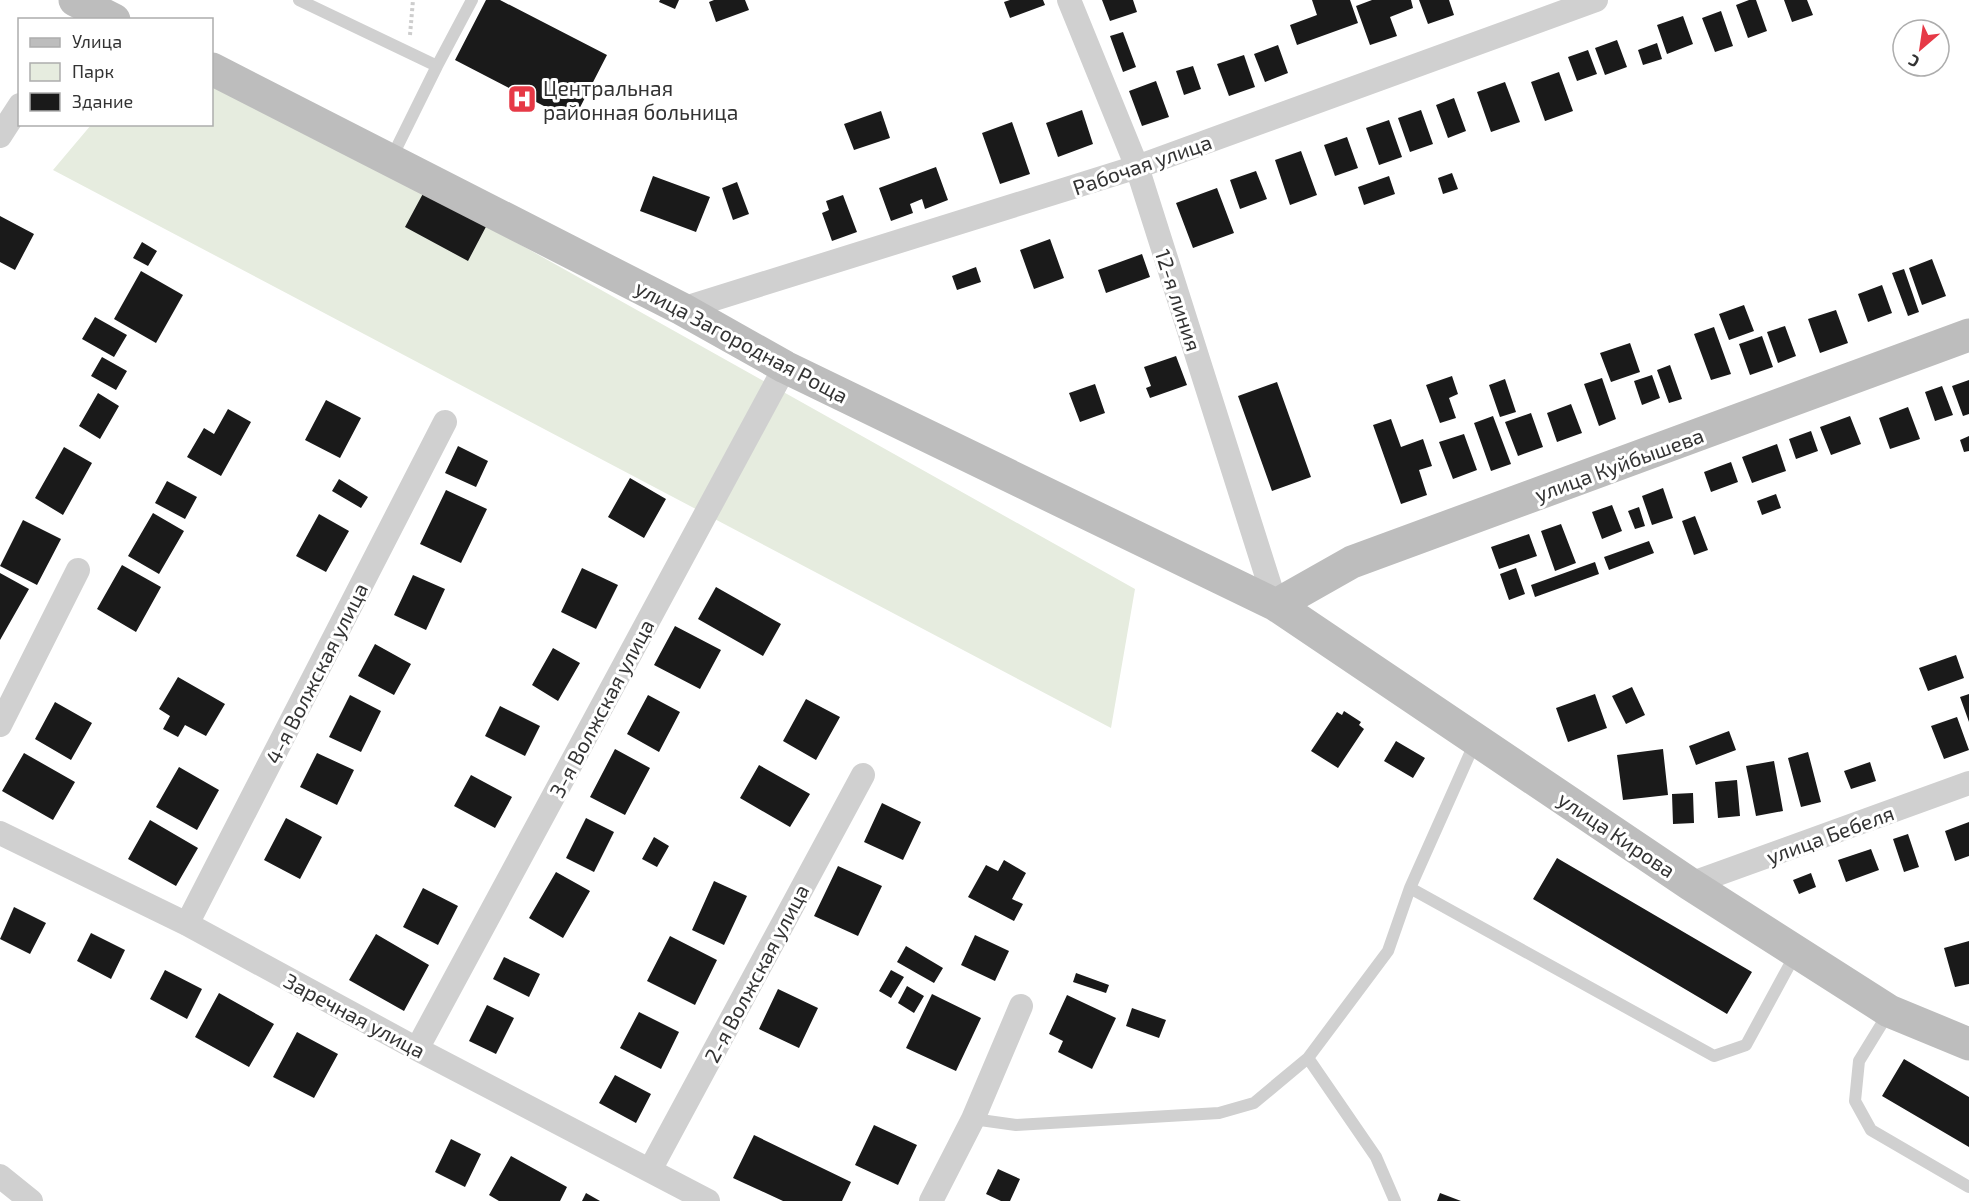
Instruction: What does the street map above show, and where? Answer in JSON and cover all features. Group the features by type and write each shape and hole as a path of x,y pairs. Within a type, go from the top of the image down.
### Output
{"street":[{"name":"12-я линия","path":"1068,0 1137,167 1276,605"},
{"name":"Рабочая улица","path":"682,309 1137,167 1596,0"},
{"name":"улица Загородная Роща","path":"213,70 682,309 785,367 1276,605"},
{"path":"0,136 18,108"},
{"name":"улица Куйбышева","path":"1276,605 1352,561 1969,335"},
{"name":"3-я Волжская улица","path":"417,1049 785,367"},
{"name":"4-я Волжская улица","path":"187,924 445,422"},
{"path":"0,725 78,570"},
{"name":"улица Кирова","path":"1276,605 1690,884 1889,1011 1969,1044"},
{"name":"2-я Волжская улица","path":"650,1170 863,776"},
{"name":"улица Бебеля","path":"1690,884 1969,783"},
{"name":"Заречная улица","path":"0,833 187,924 417,1049 708,1201"},
{"path":"931,1201 973,1119 1021,1006"},
{"path":"0,1176 32,1201"}],"lane":[{"path":"300,0 437,66"},
{"path":"390,160 472,0"},
{"path":"973,1119 1016,1125 1219,1113 1254,1103 1308,1058 1388,951 1410,888 1476,740"},
{"path":"1410,888 1714,1056 1746,1045 1797,952"},
{"path":"1889,1011 1859,1061 1855,1101 1871,1130 1969,1187"},
{"path":"1308,1058 1376,1157 1395,1201"}],"path":[{"path":"408,52 413,0"}],"green space":[{"path":"213,73 1135,589 1111,728 53,170 90,126 213,126"}],"building":[{"path":"486,0 500,0 607,55 573,121 455,60"},
{"path":"660,0 679,0 675,9 659,2"},
{"path":"745,0 749,10 716,22 709,2"},
{"path":"1043,0 1045,5 1010,18 1004,2"},
{"path":"1102,0 1133,0 1137,12 1110,21"},
{"path":"1312,0 1350,0 1358,23 1297,45 1290,25 1317,15"},
{"path":"1372,0 1411,0 1413,8 1390,17 1397,36 1370,45 1356,6"},
{"path":"1419,0 1449,0 1454,15 1428,24"},
{"path":"1756,0 1767,31 1748,38 1736,5"},
{"path":"1784,0 1807,0 1813,15 1792,22"},
{"path":"1721,11 1733,46 1715,52 1702,18"},
{"path":"1683,16 1693,44 1667,54 1657,25"},
{"path":"1123,32 1136,67 1123,72 1110,36"},
{"path":"1617,40 1627,67 1605,75 1595,48"},
{"path":"1657,43 1662,59 1643,65 1638,50"},
{"path":"1278,45 1288,73 1265,82 1254,54"},
{"path":"1588,50 1597,74 1577,81 1568,57"},
{"path":"1244,55 1255,87 1229,96 1217,64"},
{"path":"1193,66 1201,89 1184,95 1176,71"},
{"path":"1559,72 1573,111 1545,121 1531,82"},
{"path":"1156,81 1169,117 1142,126 1129,91"},
{"path":"1505,82 1520,122 1491,132 1477,92"},
{"path":"1454,98 1466,131 1448,138 1436,105"},
{"path":"1082,110 1093,144 1058,157 1046,123"},
{"path":"1421,110 1433,144 1410,152 1398,118"},
{"path":"881,111 890,138 854,150 844,124"},
{"path":"1389,120 1402,157 1379,165 1366,128"},
{"path":"1012,122 1030,174 1000,184 982,133"},
{"path":"1347,137 1358,168 1335,176 1324,145"},
{"path":"1301,151 1317,195 1290,205 1275,160"},
{"path":"936,167 948,200 925,209 922,199 910,204 913,213 891,221 879,188"},
{"path":"1256,171 1267,199 1240,209 1230,180"},
{"path":"1452,173 1458,189 1443,194 1438,178"},
{"path":"653,176 710,197 696,232 640,211"},
{"path":"1389,176 1395,194 1364,205 1358,187"},
{"path":"737,182 749,214 733,220 722,188"},
{"path":"426,188 489,221 468,261 405,227"},
{"path":"1217,188 1234,233 1193,248 1176,203"},
{"path":"843,195 857,232 832,241 822,213 829,210 826,201"},
{"path":"0,216 34,234 15,270 0,262"},
{"path":"1050,239 1064,278 1034,289 1020,250"},
{"path":"142,242 157,251 148,266 133,258"},
{"path":"1142,254 1150,277 1106,293 1098,270"},
{"path":"1932,259 1946,296 1922,305 1909,268"},
{"path":"976,267 981,282 957,290 952,276"},
{"path":"1904,269 1919,312 1908,316 1892,273"},
{"path":"141,271 183,295 156,343 114,319"},
{"path":"1882,285 1892,313 1868,322 1858,294"},
{"path":"1744,305 1754,331 1729,340 1719,314"},
{"path":"1836,310 1848,343 1820,353 1808,319"},
{"path":"95,317 127,335 114,357 82,339"},
{"path":"1785,326 1796,356 1778,363 1767,332"},
{"path":"1714,327 1731,374 1711,380 1694,334"},
{"path":"1762,336 1773,367 1750,375 1739,344"},
{"path":"1630,343 1640,372 1611,382 1600,353"},
{"path":"1176,356 1187,385 1150,398 1146,388 1151,386 1144,367"},
{"path":"102,357 127,371 116,390 91,376"},
{"path":"1670,365 1682,399 1669,403 1657,370"},
{"path":"1652,375 1660,398 1642,405 1634,381"},
{"path":"1452,376 1458,394 1449,398 1456,418 1440,423 1426,385"},
{"path":"1602,378 1616,419 1599,426 1584,384"},
{"path":"1505,379 1516,412 1500,417 1489,385"},
{"path":"1969,380 1969,414 1963,416 1952,386"},
{"path":"1277,382 1311,477 1272,491 1238,396"},
{"path":"1095,384 1105,413 1080,422 1069,393"},
{"path":"1942,386 1953,415 1935,421 1925,392"},
{"path":"98,393 119,406 100,439 79,426"},
{"path":"326,400 361,418 340,458 305,440"},
{"path":"1571,404 1582,433 1557,442 1547,413"},
{"path":"1908,407 1920,439 1890,449 1879,418"},
{"path":"228,409 251,422 221,476 187,457 204,428 214,434"},
{"path":"1531,413 1543,447 1518,456 1505,422"},
{"path":"1493,416 1511,464 1491,471 1474,423"},
{"path":"1850,416 1861,444 1831,455 1820,427"},
{"path":"1391,419 1401,447 1423,439 1432,466 1419,470 1427,495 1401,504 1373,425"},
{"path":"1811,431 1818,451 1796,459 1789,439"},
{"path":"1464,434 1477,470 1453,479 1439,442"},
{"path":"1969,436 1969,451 1964,452 1960,440"},
{"path":"1777,444 1786,471 1752,483 1742,457"},
{"path":"458,446 488,461 476,487 445,473"},
{"path":"64,447 92,463 63,515 35,498"},
{"path":"1731,462 1738,482 1711,492 1704,472"},
{"path":"630,478 666,499 644,538 608,517"},
{"path":"339,479 368,497 361,508 332,491"},
{"path":"167,481 197,497 185,519 155,503"},
{"path":"1663,488 1673,518 1652,525 1642,496"},
{"path":"446,490 487,509 461,563 420,544"},
{"path":"1776,494 1781,508 1762,515 1757,501"},
{"path":"1612,505 1622,531 1602,539 1592,512"},
{"path":"1639,507 1645,526 1635,529 1628,511"},
{"path":"153,513 184,531 159,574 128,556"},
{"path":"319,514 349,531 326,572 296,556"},
{"path":"1695,516 1708,550 1694,555 1682,521"},
{"path":"23,520 61,539 37,585 0,566"},
{"path":"1561,524 1576,563 1555,571 1541,531"},
{"path":"1529,534 1537,556 1499,569 1491,547"},
{"path":"1649,541 1654,553 1609,570 1604,557"},
{"path":"1595,562 1599,574 1535,597 1531,585"},
{"path":"122,565 161,587 136,632 97,609"},
{"path":"582,568 618,585 596,629 561,612"},
{"path":"1516,568 1525,594 1509,600 1500,574"},
{"path":"0,573 29,589 0,640"},
{"path":"413,575 445,589 426,630 394,615"},
{"path":"716,587 781,624 763,656 698,619"},
{"path":"675,626 721,650 700,689 654,665"},
{"path":"375,644 411,664 394,695 358,676"},
{"path":"553,648 580,663 558,701 532,685"},
{"path":"1956,655 1964,678 1928,691 1919,668"},
{"path":"178,677 225,704 206,736 185,725 178,737 163,729 170,716 159,709"},
{"path":"1632,687 1645,715 1626,724 1612,696"},
{"path":"1595,694 1607,728 1568,742 1556,708"},
{"path":"1969,694 1969,722 1960,697"},
{"path":"350,695 381,711 361,752 329,737"},
{"path":"648,695 680,712 659,752 627,734"},
{"path":"806,699 840,717 816,760 783,741"},
{"path":"55,702 92,723 71,760 35,739"},
{"path":"500,706 540,726 525,756 485,736"},
{"path":"1344,711 1361,722 1359,725 1364,729 1338,768 1311,751 1337,712 1342,715"},
{"path":"1957,717 1969,750 1944,759 1931,726"},
{"path":"1729,731 1736,750 1696,765 1689,746"},
{"path":"1396,741 1425,758 1413,778 1384,761"},
{"path":"615,749 650,768 625,815 590,797"},
{"path":"1663,749 1668,795 1623,800 1617,755"},
{"path":"1808,752 1821,802 1801,807 1788,758"},
{"path":"24,753 75,782 53,820 2,791"},
{"path":"317,753 354,770 337,805 300,787"},
{"path":"1774,761 1783,811 1756,816 1746,766"},
{"path":"1870,762 1876,781 1851,789 1844,771"},
{"path":"759,765 810,794 790,827 740,798"},
{"path":"179,767 219,790 197,830 156,807"},
{"path":"471,775 512,797 495,828 454,806"},
{"path":"1737,780 1740,816 1718,818 1715,782"},
{"path":"1693,793 1694,823 1673,824 1672,794"},
{"path":"882,803 921,822 903,860 864,842"},
{"path":"286,818 322,837 300,879 264,860"},
{"path":"586,818 614,832 594,872 566,858"},
{"path":"150,820 198,848 176,886 128,859"},
{"path":"1969,822 1969,856 1955,861 1945,831"},
{"path":"1908,834 1919,867 1904,872 1893,839"},
{"path":"654,837 669,846 657,867 642,859"},
{"path":"1871,849 1879,870 1846,882 1838,860"},
{"path":"1557,858 1752,972 1727,1014 1533,899"},
{"path":"1004,860 1026,873 1012,899 1023,904 1014,921 968,897 986,865 998,871"},
{"path":"838,866 882,886 858,936 814,916"},
{"path":"556,872 590,891 563,938 529,918"},
{"path":"1811,873 1816,887 1799,894 1793,880"},
{"path":"714,881 747,896 724,945 692,930"},
{"path":"423,888 458,906 438,945 403,927"},
{"path":"14,907 46,923 30,954 0,939"},
{"path":"91,933 125,950 111,979 77,961"},
{"path":"376,934 429,965 404,1011 349,980"},
{"path":"975,935 1009,951 995,981 961,965"},
{"path":"670,936 717,960 695,1005 647,981"},
{"path":"1969,941 1969,984 1955,987 1944,948"},
{"path":"906,946 943,968 934,983 897,962"},
{"path":"504,957 540,974 529,997 493,979"},
{"path":"165,970 202,989 187,1019 150,999"},
{"path":"891,970 904,977 891,998 879,991"},
{"path":"1076,973 1109,985 1106,993 1073,982"},
{"path":"907,986 924,996 914,1013 898,1003"},
{"path":"778,989 818,1008 799,1048 759,1029"},
{"path":"219,993 274,1024 249,1067 195,1037"},
{"path":"932,994 981,1018 956,1071 906,1048"},
{"path":"1067,995 1116,1018 1092,1069 1058,1052 1063,1041 1049,1034"},
{"path":"487,1005 514,1018 496,1054 469,1041"},
{"path":"1132,1008 1166,1020 1159,1038 1126,1026"},
{"path":"639,1012 679,1032 661,1069 620,1048"},
{"path":"297,1032 338,1054 314,1098 273,1077"},
{"path":"1904,1059 1969,1097 1969,1147 1882,1096"},
{"path":"615,1075 651,1094 636,1123 599,1103"},
{"path":"874,1125 917,1145 898,1185 855,1165"},
{"path":"754,1135 851,1182 842,1201 783,1201 733,1178"},
{"path":"451,1139 481,1154 465,1187 435,1172"},
{"path":"511,1156 567,1187 560,1201 499,1201 489,1195"},
{"path":"998,1169 1020,1179 1010,1201 1001,1201 986,1194"},
{"path":"586,1193 600,1201 582,1201"},
{"path":"1440,1193 1461,1201 1437,1201"}],"place":[{"name":"Центральная районная больница","path":"522,99"}]}
